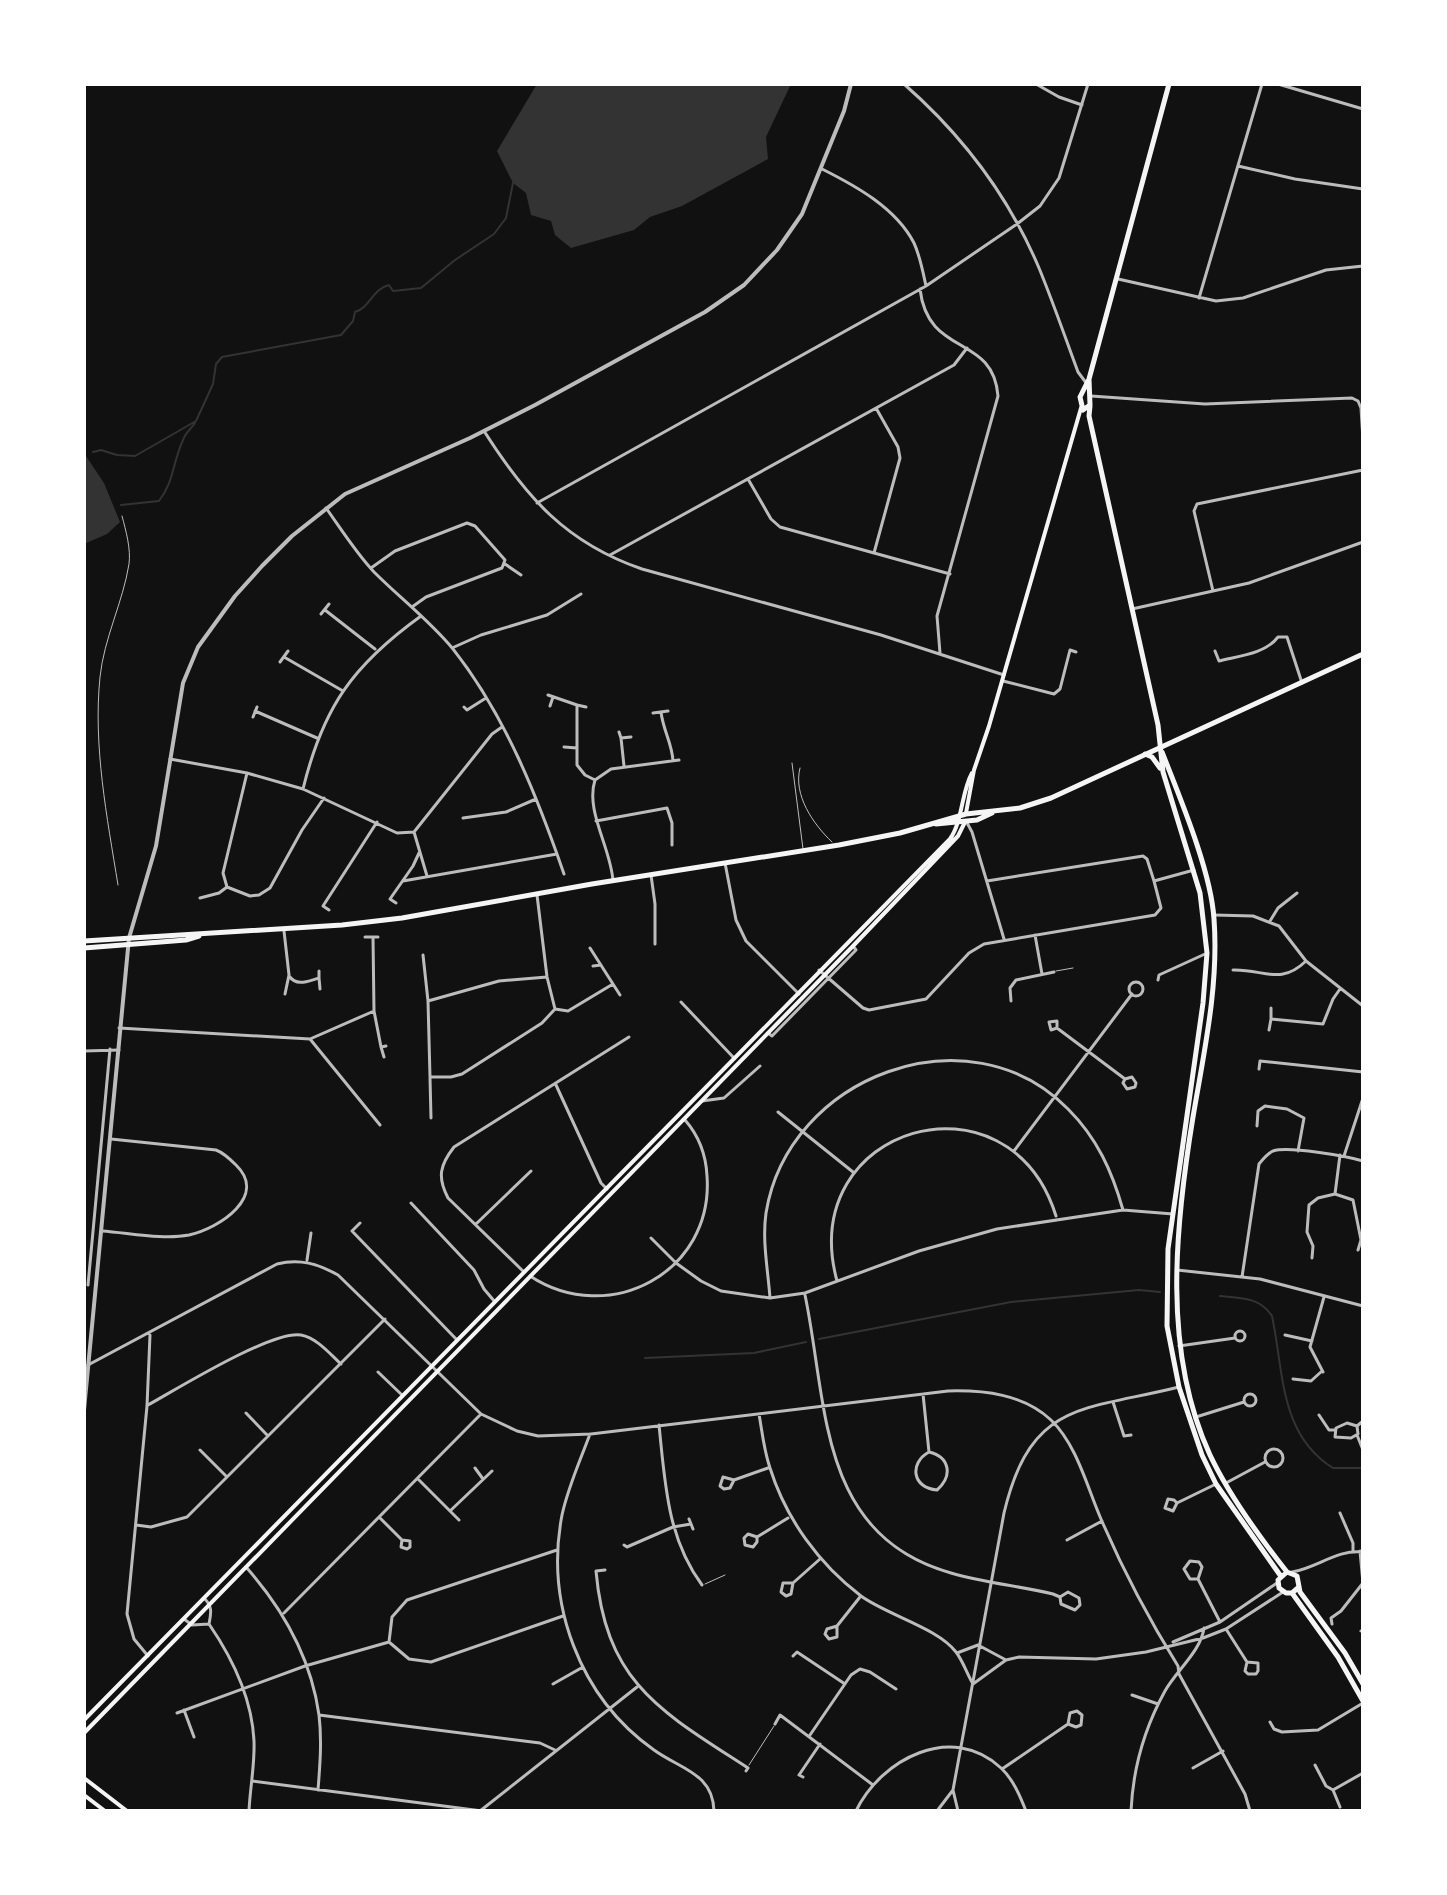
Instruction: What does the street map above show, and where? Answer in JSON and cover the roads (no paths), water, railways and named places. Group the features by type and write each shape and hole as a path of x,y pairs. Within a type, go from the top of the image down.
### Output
{"main road":[{"path":"1089,416 1082,409 1079,399 1088,381 1169,84"},
{"path":"1088,381 1089,416 1132,609 1163,772 1194,870 1204,916 1206,970 1166,1273 1167,1326 1189,1423 1216,1484 1280,1575"},
{"path":"1082,393 1090,395"},
{"path":"1082,409 1090,406"},
{"path":"84,1720 186,1621 210,1604 802,997 826,977 958,836 966,817 974,770 1082,409"},
{"path":"84,941 186,940 207,933 402,918 837,846 981,811 993,813 1036,804 1363,654"},
{"path":"1160,747 1202,865 1214,915 1215,969 1187,1155 1177,1270 1179,1346 1187,1387 1210,1455 1226,1483 1299,1584 1363,1684"},
{"path":"1145,754 1152,757 1163,772"},
{"path":"84,1733 204,1598 950,839 966,785 974,770"},
{"path":"84,948 129,941"},
{"path":"1206,970 1215,969"},
{"path":"1173,1214 1182,1214"},
{"path":"1179,1387 1187,1387"},
{"path":"1280,1575 1289,1572"},
{"path":"1280,1575 1277,1583 1283,1592 1292,1593 1338,1657 1363,1702"},
{"path":"1292,1593 1299,1584"},
{"path":"84,1778 127,1811"},
{"path":"84,1795 105,1811"}],"street":[{"path":"84,1410 129,941 152,865 183,683 198,647 253,576 292,536 345,494 484,431 595,374 729,298 752,279 785,241 802,214 844,111 851,84"},
{"path":"904,84 978,163 1017,224 1038,267 1078,372 1088,381"},
{"path":"1036,84 1082,105"},
{"path":"537,503 926,286 1017,224 1040,206 1059,178 1088,84"},
{"path":"1199,298 1262,84"},
{"path":"1278,84 1363,109"},
{"path":"1238,166 1295,179 1363,189"},
{"path":"822,169 856,187 893,216 914,244 926,286"},
{"path":"1116,278 1199,298 1233,300 1306,275 1363,266"},
{"path":"920,289 923,309 934,328 978,356 991,370 998,387 998,404 937,616 940,653"},
{"path":"610,555 954,365 967,348"},
{"path":"1090,395 1205,404 1352,398 1358,401 1361,408 1363,440"},
{"path":"874,553 900,458 898,447 876,408"},
{"path":"484,431 515,478 537,503 578,537 642,569 940,653 1054,694 1060,689 1073,649"},
{"path":"1213,591 1194,511 1197,504 1363,470"},
{"path":"748,479 771,519 780,527 950,574"},
{"path":"326,508 371,568 452,648 486,698 536,799 564,874"},
{"path":"371,568 395,551 467,523 475,526 505,564 521,575"},
{"path":"1132,609 1249,583 1363,542"},
{"path":"412,607 426,597 502,568 505,564"},
{"path":"452,648 481,635 547,615 574,595 581,594"},
{"path":"321,614 329,604"},
{"path":"325,610 376,650"},
{"path":"303,789 317,738 343,691 376,650 421,616"},
{"path":"1287,637 1291,629"},
{"path":"1215,651 1219,661 1245,656 1251,651 1268,647 1278,637 1287,637"},
{"path":"1287,637 1302,683"},
{"path":"280,662 288,651"},
{"path":"1245,656 1248,663"},
{"path":"284,657 343,691"},
{"path":"548,695 586,707"},
{"path":"550,706 553,697"},
{"path":"467,710 486,698"},
{"path":"577,705 576,760 580,771 595,780"},
{"path":"253,717 256,709 317,738"},
{"path":"653,713 668,711"},
{"path":"613,881 607,845 596,821 593,799 595,780 604,771 676,760 665,737 661,712"},
{"path":"170,759 247,773 303,789 397,833 414,832 492,734 502,727"},
{"path":"619,732 624,767"},
{"path":"621,738 631,737"},
{"path":"564,747 577,748"},
{"path":"247,773 223,873 227,887 238,893 259,895 270,888 302,830 324,798"},
{"path":"463,818 506,812 536,799"},
{"path":"669,809 676,803"},
{"path":"596,821 658,807 669,809"},
{"path":"669,809 672,845"},
{"path":"966,817 1004,939"},
{"path":"329,910 323,906 377,822"},
{"path":"414,832 427,876"},
{"path":"663,838 672,837"},
{"path":"396,903 390,899 419,853"},
{"path":"403,881 557,854"},
{"path":"819,970 863,1008 869,1010 915,1003 926,999 974,949 1004,939 1160,913 1154,881 1147,859 1143,856 987,881"},
{"path":"725,863 736,920 746,941 802,997"},
{"path":"1154,881 1194,870"},
{"path":"651,875 655,944"},
{"path":"200,898 219,893 227,887"},
{"path":"1288,890 1292,896"},
{"path":"1270,921 1278,908 1297,893"},
{"path":"537,895 547,977 555,1009"},
{"path":"1214,915 1253,916 1279,926 1306,961 1363,1006"},
{"path":"284,929 289,975 285,994"},
{"path":"1035,935 1042,974"},
{"path":"365,937 375,937 374,1011 384,1057"},
{"path":"590,948 620,995"},
{"path":"1158,980 1159,975 1207,953"},
{"path":"423,955 428,1001 431,1118"},
{"path":"1233,970 1288,975 1306,961"},
{"path":"1241,964 1241,970"},
{"path":"593,966 601,965"},
{"path":"319,971 320,989"},
{"path":"1011,1001 1012,984 1054,972"},
{"path":"289,975 296,982 319,978"},
{"path":"1274,976 1274,984"},
{"path":"428,1001 499,981 547,977"},
{"path":"768,1033 772,1036 826,977"},
{"path":"555,1009 568,1011 613,984"},
{"path":"1323,1033 1323,1024 1340,989"},
{"path":"1014,1151 1132,994"},
{"path":"681,1002 733,1057"},
{"path":"1269,1030 1271,1008"},
{"path":"430,1077 462,1074 542,1023 555,1009"},
{"path":"119,1028 310,1039 374,1011"},
{"path":"1271,1019 1323,1024"},
{"path":"1057,1028 1125,1079"},
{"path":"524,1272 448,1198 441,1184 443,1161 454,1147 629,1037"},
{"path":"310,1039 380,1125"},
{"path":"95,1286 86,1285 110,1049"},
{"path":"84,1051 119,1050"},
{"path":"1259,1069 1260,1053"},
{"path":"770,1298 765,1250 766,1213 780,1169 802,1132 835,1098 893,1070 941,1061 962,1061 1009,1071 1054,1097 1079,1121 1106,1159 1123,1210"},
{"path":"1260,1061 1363,1072"},
{"path":"725,1065 731,1071"},
{"path":"702,1101 724,1098 760,1066"},
{"path":"556,1084 601,1183 607,1189"},
{"path":"1335,1194 1342,1156 1361,1118 1363,1098"},
{"path":"1257,1126 1258,1111 1265,1106 1293,1111 1304,1118 1298,1151"},
{"path":"431,1111 437,1111"},
{"path":"778,1112 853,1172"},
{"path":"530,1276 547,1287 563,1292 602,1297 645,1285 676,1263 697,1232 708,1187 700,1143 685,1119"},
{"path":"837,1281 830,1247 839,1198 853,1172 873,1153 899,1137 937,1128 980,1134 1014,1151 1040,1178 1049,1193 1057,1218"},
{"path":"101,1231 173,1236 192,1234 236,1209 249,1188 242,1171 216,1150 111,1139"},
{"path":"1242,1277 1259,1164 1273,1151 1298,1151 1363,1161"},
{"path":"476,1224 531,1171"},
{"path":"1312,1258 1313,1246 1307,1232 1309,1205 1318,1198 1335,1194 1353,1200 1361,1240 1358,1250"},
{"path":"411,1203 474,1270 495,1302"},
{"path":"651,1238 676,1263 701,1281 721,1291 770,1298 805,1293 919,1251 997,1229 1123,1210 1173,1214"},
{"path":"360,1223 352,1231 457,1340"},
{"path":"307,1262 311,1233"},
{"path":"88,1365 277,1264 289,1261 322,1266 338,1275 481,1414 517,1431 538,1436 591,1434 823,1405 979,1390 1030,1406 1053,1422 1070,1448 1102,1521 1245,1794 1250,1811"},
{"path":"1177,1270 1260,1279 1363,1306"},
{"path":"805,1293 823,1405 838,1470 857,1505 875,1527 907,1553 950,1573 1060,1597 1068,1592 1079,1598 1080,1605 1072,1609 1061,1604 1060,1597"},
{"path":"1293,1379 1311,1381 1323,1371 1312,1354 1312,1341 1324,1295"},
{"path":"136,1525 151,1527 187,1517 385,1319"},
{"path":"148,1656 134,1639 127,1614 147,1406 150,1333"},
{"path":"147,1406 215,1368 288,1335 301,1335 313,1340 341,1364"},
{"path":"1285,1335 1312,1341"},
{"path":"1179,1346 1235,1338"},
{"path":"1363,1356 1363,1367"},
{"path":"378,1372 402,1395"},
{"path":"958,1811 953,1790 978,1645 1004,1513 1016,1469 1053,1422 1076,1410 1179,1387"},
{"path":"923,1394 929,1452"},
{"path":"1113,1402 1124,1436 1131,1435"},
{"path":"1196,1417 1244,1402"},
{"path":"246,1413 268,1436"},
{"path":"284,1613 481,1414"},
{"path":"759,1414 770,1467 790,1517 820,1558 861,1596 894,1616 936,1634 957,1653 973,1684"},
{"path":"1319,1415 1329,1430 1345,1424 1357,1426 1363,1421"},
{"path":"659,1424 666,1496 673,1527 680,1549 702,1585"},
{"path":"1357,1426 1357,1435"},
{"path":"1334,1430 1334,1435 1339,1438 1357,1435"},
{"path":"591,1434 566,1502 557,1550 558,1588 563,1616 583,1667 611,1708 654,1750 698,1775 708,1786 714,1811"},
{"path":"1357,1435 1363,1450"},
{"path":"1274,1449 1282,1454 1283,1460 1278,1467 1265,1462 1268,1450 1274,1449"},
{"path":"200,1450 227,1477"},
{"path":"929,1452 944,1458 947,1464 947,1475 937,1490 920,1485 916,1475 917,1463 929,1452"},
{"path":"1226,1483 1265,1462"},
{"path":"734,1480 770,1467"},
{"path":"475,1468 483,1479"},
{"path":"450,1511 492,1471"},
{"path":"418,1480 459,1520"},
{"path":"1177,1503 1216,1484"},
{"path":"1340,1513 1353,1543 1353,1551"},
{"path":"379,1517 402,1540"},
{"path":"757,1537 790,1517"},
{"path":"1067,1540 1102,1521"},
{"path":"624,1545 627,1547 673,1527 691,1524"},
{"path":"389,1642 392,1617 407,1600 557,1550"},
{"path":"1289,1572 1301,1571 1353,1551 1361,1552 1363,1583 1332,1621 1326,1614"},
{"path":"793,1583 820,1558"},
{"path":"1198,1579 1190,1579 1186,1575 1184,1569 1190,1561 1199,1562 1202,1567 1198,1579 1220,1622"},
{"path":"246,1567 284,1613 305,1666 319,1715 318,1790"},
{"path":"605,1570 596,1571 606,1626 637,1687 670,1717 747,1769"},
{"path":"1299,1584 1301,1571"},
{"path":"1166,1646 1220,1622 1277,1583"},
{"path":"973,1684 1006,1660 1019,1657 1096,1659 1146,1652 1203,1638 1226,1629 1283,1592"},
{"path":"837,1626 861,1596"},
{"path":"204,1598 212,1612 209,1624 226,1649 243,1689 254,1742 249,1811"},
{"path":"389,1642 409,1659 431,1662 563,1616"},
{"path":"186,1621 201,1627 209,1624"},
{"path":"1131,1811 1138,1759 1158,1704 1203,1638 1204,1628"},
{"path":"1226,1629 1247,1662"},
{"path":"177,1713 305,1666 389,1642"},
{"path":"957,1653 978,1645 1006,1660"},
{"path":"793,1656 797,1652 845,1684"},
{"path":"553,1684 583,1667"},
{"path":"810,1735 851,1675 860,1669 896,1689"},
{"path":"252,1781 481,1811 637,1687"},
{"path":"1132,1695 1158,1704"},
{"path":"1270,1722 1278,1731 1318,1730 1363,1702"},
{"path":"184,1710 194,1737"},
{"path":"319,1715 540,1743 555,1750"},
{"path":"775,1724 780,1715 873,1785"},
{"path":"1002,1769 1068,1724"},
{"path":"803,1777 799,1775 820,1744"},
{"path":"856,1811 873,1785 915,1753 938,1747 961,1748 985,1757 1002,1769 1026,1811"},
{"path":"1193,1768 1223,1751"},
{"path":"1315,1765 1326,1786 1333,1790 1340,1807"},
{"path":"1333,1790 1363,1773"},
{"path":"937,1811 953,1790"},
{"path":"425,1811 426,1804"}],"lane":[{"path":"118,885 104,786 99,713 100,677 107,640 129,563 122,516"},
{"path":"792,763 803,851"},
{"path":"800,768 802,799 824,834 837,846"},
{"path":"822,848 824,834"},
{"path":"1054,972 1073,968"},
{"path":"702,1585 725,1575"},
{"path":"747,1769 775,1724"}],"waterway":[{"path":"93,452 101,450 135,456 196,421 213,384 216,364 222,357 341,335 353,321 355,312 383,287 389,285 393,291 421,288 494,234 506,218 513,183"},
{"path":"121,505 159,501 168,486 184,438 195,423"},
{"path":"819,1339 1011,1302 1139,1290 1160,1292"},
{"path":"1220,1296 1256,1302 1272,1316 1282,1380 1293,1420 1315,1454 1333,1468 1363,1468"},
{"path":"645,1358 754,1353 806,1342"}]}
